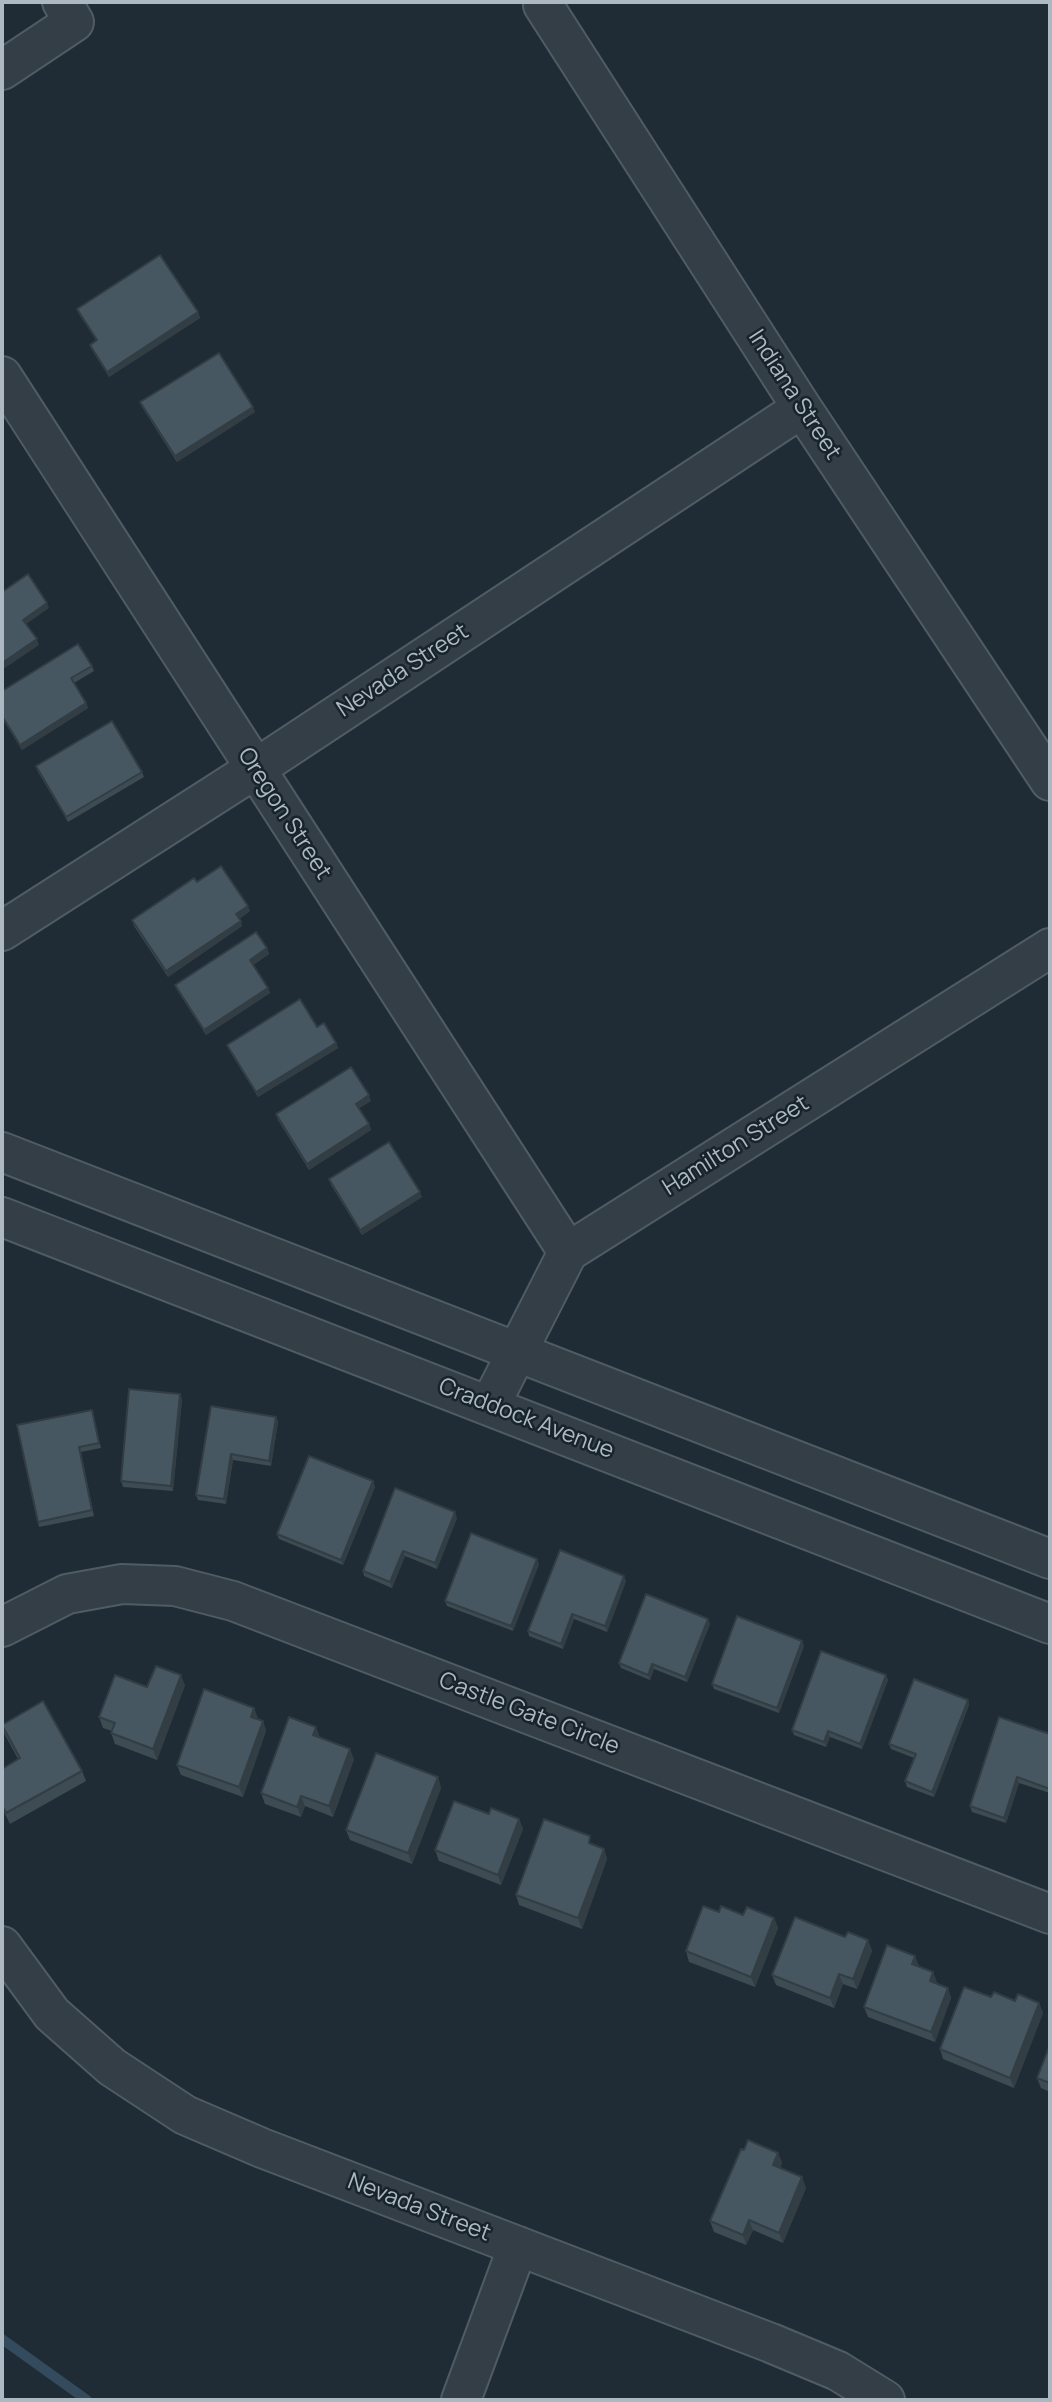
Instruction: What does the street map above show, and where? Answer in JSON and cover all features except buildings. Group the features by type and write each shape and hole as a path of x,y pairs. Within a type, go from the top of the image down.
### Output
{"street":[{"path":"2,70 75,22 62,2"},
{"name":"Indiana Street","path":"543,5 802,408 1050,781"},
{"name":"Oregon Street","path":"2,376 568,1252"},
{"name":"Nevada Street","path":"2,931 255,769 802,408"},
{"name":"Hamilton Street","path":"568,1252 1050,948"},
{"path":"2,1152 1050,1559"},
{"name":"Craddock Avenue","path":"2,1217 1050,1624"},
{"path":"490,1405 568,1252"},
{"name":"Castle Gate Circle","path":"2,1627 67,1594 122,1584 176,1586 233,1601 1050,1914"},
{"name":"Nevada Street","path":"2,1947 51,2014 112,2067 185,2115 262,2148 771,2343 838,2371 885,2400"},
{"path":"461,2400 518,2246"}],"waterway":[{"path":"2,2339 87,2400"}]}
